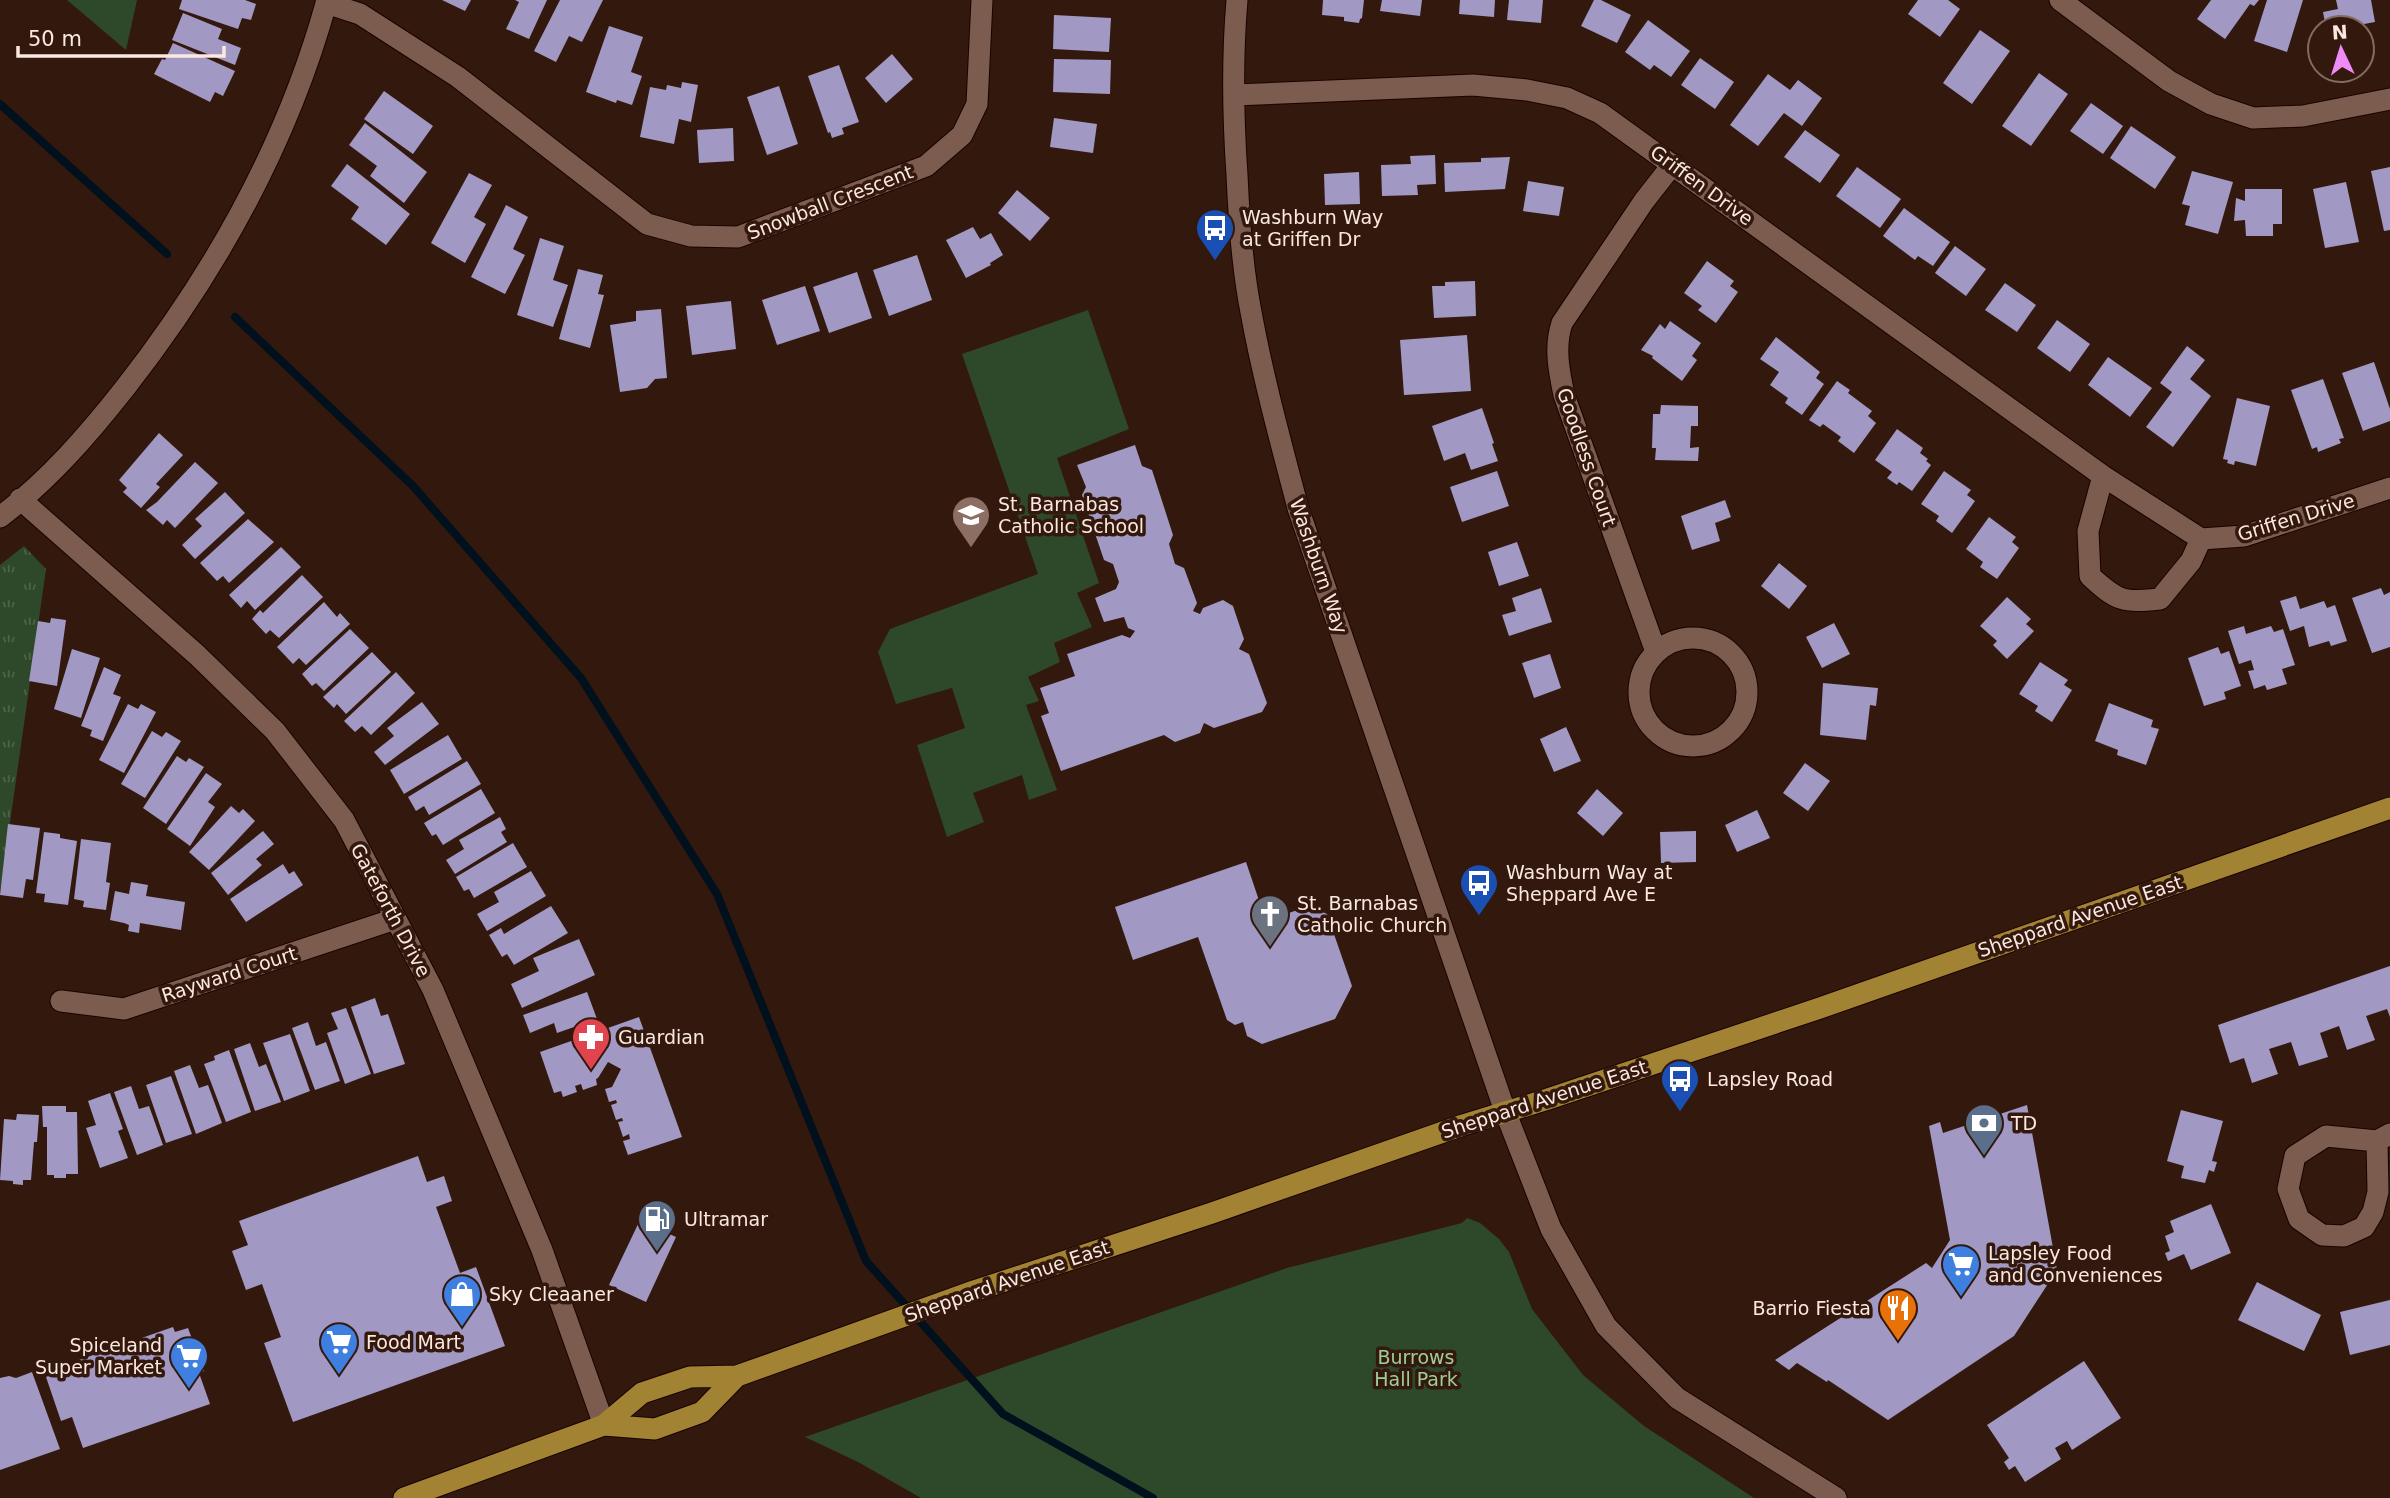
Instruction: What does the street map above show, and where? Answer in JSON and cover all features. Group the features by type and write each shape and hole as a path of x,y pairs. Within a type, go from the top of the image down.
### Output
{"main road":[{"name":"Sheppard Avenue East","path":"404,1498 604,1425 642,1393 690,1377 737,1377 974,1291 1212,1213 1505,1111 1820,1008 2390,807"},
{"name":"Sheppard Avenue East","path":"604,1425 654,1429 702,1412 737,1377"}],"street":[{"name":"Snowball Crescent","path":"326,1 360,14 458,77 647,224 691,236 738,237 926,166 961,135 977,104 982,0"},
{"name":"Washburn Way","path":"1237,0 1233,41 1241,247 1251,313 1298,508 1505,1111"},
{"path":"2060,0 2169,81 2211,104 2253,118 2303,116 2390,99"},
{"path":"0,517 55,469 104,415 159,345 219,253 286,118 326,1"},
{"name":"Griffen Drive","path":"1234,95 1473,85 1527,90 1567,98 1600,113 2103,476 2202,539 2244,536 2390,488"},
{"name":"Goodless Court","path":"1656,652 1564,395 1557,338 1562,323 1644,201 1673,164"},
{"path":"2103,476 2088,531 2090,576 2109,593 2132,602 2160,599 2191,561 2202,539"},
{"name":"Gateforth Drive","path":"20,499 197,654 275,731 344,820 433,990 542,1250 604,1425"},
{"path":"1689,638 1708,640 1724,648 1737,661 1745,678 1747,696 1742,714 1732,729 1718,740 1690,746 1664,738 1651,727 1642,713 1639,689 1645,665 1656,652 1671,642 1689,638"},
{"name":"Rayward Court","path":"61,1001 124,1009 396,919"},
{"path":"1505,1111 1551,1229 1606,1326 1677,1398 1836,1498"},
{"path":"2326,1136 2384,1138 2378,1192 2373,1212 2364,1227 2344,1236 2322,1235 2299,1219 2288,1189 2295,1156 2326,1136"}],"green space":[{"path":"67,0 137,0 126,50"},
{"path":"1088,310 1129,429 1057,458 1099,583 1077,593 1092,627 1054,643 1060,662 1028,677 1039,701 1026,705 1057,790 1029,800 1022,775 973,793 984,822 947,837 917,745 965,728 952,688 896,704 878,652 890,629 1038,574 962,354"},
{"path":"24,546 46,569 0,893 0,565"},
{"name":"Burrows Hall Park","path":"1467,1218 1480,1223 1499,1239 1509,1252 1532,1309 1583,1375 1644,1426 1754,1498 921,1498 858,1462 805,1437 1287,1268 1462,1223"}],"building":[{"path":"182,0 245,0 256,4 251,20 242,18 238,29 179,9"},
{"path":"442,0 471,0 465,11"},
{"path":"515,0 547,0 529,39 506,29 519,2"},
{"path":"560,0 603,0 582,42 569,36 556,62 534,51"},
{"path":"1323,0 1364,0 1362,18 1359,23 1344,21 1344,17 1322,15"},
{"path":"1382,0 1422,0 1420,16 1380,11"},
{"path":"1460,0 1495,0 1494,17 1459,14"},
{"path":"1509,0 1543,0 1541,23 1507,20"},
{"path":"1594,0 1601,0 1631,15 1617,43 1581,26"},
{"path":"1918,0 1948,0 1960,9 1940,37 1908,14"},
{"path":"2211,0 2259,0 2254,6 2250,4 2225,39 2197,19"},
{"path":"2267,0 2303,0 2287,52 2254,41"},
{"path":"2336,0 2371,0 2374,14 2323,14 2338,9"},
{"path":"183,13 222,29 218,39 241,48 235,65 172,40"},
{"path":"1054,15 1111,18 1109,52 1053,49"},
{"path":"1648,20 1690,51 1671,77 1654,65 1650,70 1625,52"},
{"path":"609,26 643,37 631,72 642,76 632,105 617,100 616,103 586,92"},
{"path":"1980,30 2010,51 1972,104 1943,83"},
{"path":"173,43 235,71 223,96 215,92 210,102 154,74"},
{"path":"892,54 913,79 886,103 865,78"},
{"path":"1700,58 1734,82 1715,109 1681,85"},
{"path":"1054,59 1111,60 1110,94 1053,92"},
{"path":"839,65 859,122 842,128 844,134 832,138 808,76"},
{"path":"2039,73 2068,94 2031,146 2002,126"},
{"path":"1768,74 1790,90 1798,80 1822,98 1802,126 1784,113 1758,146 1730,125"},
{"path":"682,82 698,85 691,122 679,119 674,144 640,137 650,87 666,90 667,85 681,88"},
{"path":"779,86 798,144 767,155 747,97"},
{"path":"384,91 433,126 413,154 364,119"},
{"path":"2091,103 2123,126 2103,154 2070,131"},
{"path":"1054,118 1097,124 1093,153 1050,147"},
{"path":"365,123 427,172 404,203 370,176 377,166 349,145"},
{"path":"2131,126 2176,157 2155,189 2110,158"},
{"path":"733,128 734,161 699,163 697,130"},
{"path":"1805,130 1840,155 1820,183 1784,157"},
{"path":"1435,155 1436,184 1417,185 1418,195 1382,196 1381,165 1411,164 1410,156"},
{"path":"1510,157 1505,189 1445,192 1444,163 1481,162 1481,158"},
{"path":"347,164 410,214 386,245 351,219 359,207 331,186"},
{"path":"1857,167 1901,199 1880,228 1836,196"},
{"path":"2390,167 2390,230 2384,231 2371,171"},
{"path":"2192,171 2233,182 2218,234 2185,225 2190,206 2182,204"},
{"path":"1359,172 1360,204 1325,205 1324,174"},
{"path":"469,173 492,185 474,217 486,224 465,263 431,243"},
{"path":"1528,181 1564,187 1559,216 1523,211"},
{"path":"2346,182 2359,242 2325,248 2313,189"},
{"path":"2245,189 2282,189 2282,224 2273,224 2273,236 2246,236 2245,220 2234,221 2236,198 2245,201"},
{"path":"1017,190 1050,218 1030,241 998,213"},
{"path":"506,205 528,217 513,249 525,255 505,294 471,277"},
{"path":"1904,208 1950,242 1933,266 1918,256 1915,260 1883,236"},
{"path":"973,227 980,239 991,233 1003,255 990,263 991,265 966,278 946,240"},
{"path":"540,238 564,246 553,280 568,285 553,327 517,315"},
{"path":"1955,246 1986,269 1966,296 1935,273"},
{"path":"917,255 932,300 889,316 873,270"},
{"path":"1707,261 1734,281 1730,286 1738,292 1716,323 1698,310 1702,306 1684,293"},
{"path":"578,269 603,275 598,294 604,295 590,348 559,339"},
{"path":"857,272 872,318 829,333 813,287"},
{"path":"1475,281 1476,316 1434,318 1432,286 1445,286 1445,282"},
{"path":"2005,283 2036,305 2017,332 1985,310"},
{"path":"805,286 820,331 777,345 762,300"},
{"path":"731,301 736,349 692,355 686,306"},
{"path":"661,309 667,378 655,379 647,388 620,392 610,325 636,321 636,311"},
{"path":"2057,320 2090,344 2070,372 2037,348"},
{"path":"1670,321 1701,343 1692,356 1697,360 1682,381 1652,358 1653,356 1641,350 1660,324 1665,329"},
{"path":"1467,335 1471,391 1404,395 1400,340"},
{"path":"1776,337 1820,372 1816,378 1824,384 1802,415 1785,403 1788,398 1770,385 1779,372 1760,359"},
{"path":"2187,346 2205,360 2190,379 2211,396 2173,447 2146,427 2172,392 2160,383"},
{"path":"2108,357 2152,388 2130,417 2088,385"},
{"path":"2374,362 2390,409 2390,421 2363,431 2342,373"},
{"path":"2323,379 2344,438 2339,439 2341,443 2318,452 2317,447 2312,449 2291,390"},
{"path":"1837,381 1872,411 1868,416 1876,423 1854,453 1838,441 1841,437 1823,424 1820,427 1809,420"},
{"path":"2237,398 2270,406 2256,466 2235,461 2234,465 2223,459"},
{"path":"1661,405 1698,406 1698,426 1691,426 1690,448 1699,447 1698,461 1655,460 1656,448 1652,448 1653,414 1660,414"},
{"path":"1482,408 1498,461 1471,470 1465,453 1444,461 1432,426"},
{"path":"1897,429 1923,448 1920,453 1931,465 1912,491 1887,478 1892,472 1875,460"},
{"path":"159,433 183,455 156,484 160,487 141,508 123,492 127,488 119,480"},
{"path":"1135,445 1142,466 1152,470 1173,535 1169,544 1175,564 1184,568 1197,603 1193,611 1200,614 1203,608 1223,600 1233,606 1244,639 1239,649 1249,654 1267,703 1262,712 1214,728 1204,723 1200,733 1175,742 1164,735 1061,771 1041,716 1049,713 1040,688 1075,676 1067,654 1122,635 1130,638 1135,631 1128,628 1124,617 1104,622 1095,598 1116,589 1119,582 1113,564 1104,560 1082,495 1086,487 1077,465"},
{"path":"195,462 218,483 175,528 167,520 163,525 146,510"},
{"path":"1497,471 1509,506 1462,522 1450,487"},
{"path":"1944,471 1971,490 1967,495 1975,501 1952,533 1936,521 1939,516 1921,504"},
{"path":"225,492 245,513 195,559 182,545 202,526 195,519"},
{"path":"1725,500 1731,517 1715,523 1720,541 1692,550 1681,516"},
{"path":"1989,517 2016,537 2012,542 2019,548 1997,579 1980,567 1983,562 1966,549"},
{"path":"248,519 274,542 229,583 223,576 217,581 200,563"},
{"path":"1517,542 1529,576 1499,586 1488,552"},
{"path":"281,547 301,567 255,610 247,601 241,608 229,595"},
{"path":"1779,563 1807,586 1789,609 1761,586"},
{"path":"302,575 323,597 279,638 270,630 266,634 252,619 260,610 263,613"},
{"path":"1541,588 1552,622 1509,636 1502,615 1516,611 1512,598"},
{"path":"2381,588 2384,595 2390,592 2390,647 2372,653 2352,598"},
{"path":"2296,596 2300,609 2324,601 2327,608 2335,605 2347,641 2331,646 2329,641 2309,647 2304,626 2290,631 2280,601"},
{"path":"2007,597 2031,619 2026,624 2034,631 2007,659 1993,645 1997,641 1980,626"},
{"path":"324,602 337,617 340,613 350,624 306,665 299,658 293,664 277,647"},
{"path":"51,618 66,620 57,686 29,681 38,621 50,623"},
{"path":"1834,623 1850,654 1822,668 1806,637"},
{"path":"2244,626 2246,634 2271,626 2274,632 2283,629 2295,665 2282,669 2287,684 2267,690 2265,685 2254,689 2248,671 2254,670 2251,660 2239,664 2228,631"},
{"path":"350,629 369,648 324,691 316,683 312,686 302,674"},
{"path":"2218,647 2221,654 2229,651 2241,686 2224,692 2226,699 2204,706 2188,658"},
{"path":"72,649 100,658 81,718 54,709"},
{"path":"372,652 391,672 346,714 337,704 334,708 323,697"},
{"path":"1550,654 1561,688 1534,698 1522,663"},
{"path":"2040,662 2068,680 2064,685 2072,690 2052,722 2035,711 2038,706 2019,694"},
{"path":"104,667 121,675 113,694 121,697 103,741 90,736 92,730 81,726"},
{"path":"396,672 415,693 371,735 362,726 355,732 344,721"},
{"path":"1823,683 1878,688 1876,706 1870,705 1866,740 1820,735"},
{"path":"422,702 439,724 385,765 374,752 394,736 387,728"},
{"path":"2109,703 2153,720 2151,727 2159,729 2146,765 2117,755 2118,750 2095,741"},
{"path":"128,704 138,709 141,704 156,712 124,773 99,760"},
{"path":"1566,727 1581,761 1554,772 1540,739"},
{"path":"152,731 162,737 166,732 181,741 145,798 121,784"},
{"path":"448,735 462,759 404,794 390,770"},
{"path":"177,756 186,762 189,758 204,767 166,824 143,808"},
{"path":"467,761 481,784 429,815 424,806 416,811 408,797"},
{"path":"1805,763 1830,781 1808,811 1783,793"},
{"path":"206,773 222,784 208,802 215,807 190,846 167,829"},
{"path":"481,789 495,813 443,845 436,834 432,836 424,823"},
{"path":"1597,789 1623,813 1603,836 1577,813"},
{"path":"231,806 239,813 243,809 255,821 209,870 189,852"},
{"path":"1757,810 1770,838 1737,852 1725,825"},
{"path":"500,817 506,829 501,832 507,842 455,874 446,860 464,849 459,840"},
{"path":"8,824 40,828 33,880 26,879 23,898 0,895"},
{"path":"263,831 274,844 256,859 262,865 228,895 211,873"},
{"path":"1696,831 1696,862 1661,863 1660,832"},
{"path":"44,832 60,834 60,838 77,841 68,905 44,902 45,894 36,893"},
{"path":"81,839 111,843 106,910 83,907 84,901 74,899"},
{"path":"513,843 527,867 474,898 469,889 464,891 456,877"},
{"name":"St. Barnabas Catholic Church","path":"1246,862 1266,921 1309,906 1327,914 1352,986 1335,1019 1262,1044 1247,1036 1243,1022 1235,1025 1227,1020 1198,937 1133,960 1115,907"},
{"path":"283,864 289,874 294,871 303,885 246,922 230,899"},
{"path":"531,871 546,896 487,931 477,914 499,902 494,892"},
{"path":"131,882 148,885 146,896 185,902 181,930 140,923 139,933 128,931 129,925 110,920 115,891 129,894"},
{"path":"551,906 568,933 514,965 507,954 502,957 489,935 501,928 504,934"},
{"path":"579,939 595,975 522,1008 511,984 539,971 533,958"},
{"path":"2390,966 2390,1017 2387,1009 2366,1016 2375,1040 2347,1050 2339,1026 2320,1033 2328,1057 2299,1066 2291,1042 2269,1049 2278,1074 2252,1083 2244,1058 2230,1063 2218,1025"},
{"path":"587,992 597,1019 557,1033 554,1023 530,1033 523,1015"},
{"path":"375,998 381,1016 388,1014 405,1064 374,1074 351,1007"},
{"path":"346,1008 371,1074 345,1084 327,1033 338,1029 331,1013"},
{"path":"639,1017 682,1137 628,1155 623,1141 630,1139 629,1134 623,1137 618,1122 623,1121 622,1118 616,1120 611,1105 617,1103 616,1100 609,1102 605,1089 612,1087 621,1069 608,1062 596,1079 597,1085 583,1090 581,1084 575,1086 577,1092 563,1097 561,1091 554,1093 540,1052"},
{"path":"308,1022 316,1046 326,1042 340,1081 315,1090 292,1028"},
{"path":"290,1034 310,1091 284,1101 263,1043"},
{"path":"250,1043 259,1067 266,1064 281,1102 255,1111 234,1049"},
{"path":"229,1050 251,1112 226,1122 204,1064"},
{"path":"190,1065 199,1088 208,1085 222,1123 196,1134 174,1071"},
{"path":"171,1076 192,1134 166,1143 146,1085"},
{"path":"131,1086 139,1109 149,1106 163,1145 137,1155 114,1092"},
{"path":"110,1093 123,1129 118,1131 128,1158 100,1168 86,1128 96,1125 88,1101"},
{"path":"2027,1105 2057,1270 2014,1336 1888,1420 1797,1363 1789,1370 1775,1360 1926,1263 1932,1268 1950,1240 1929,1126 1940,1122 1943,1133"},
{"path":"42,1106 66,1106 66,1112 77,1112 78,1174 66,1174 66,1178 47,1175 47,1127 43,1127"},
{"path":"2181,1110 2223,1121 2212,1161 2217,1162 2214,1172 2209,1170 2205,1183 2181,1178 2184,1166 2167,1161"},
{"path":"17,1114 39,1115 31,1180 23,1180 23,1185 0,1180 4,1119 16,1120"},
{"path":"418,1156 427,1182 444,1176 452,1201 436,1207 460,1273 476,1267 505,1346 293,1422 264,1343 281,1337 262,1284 246,1290 232,1251 248,1245 239,1221"},
{"path":"2211,1204 2231,1253 2191,1270 2184,1254 2168,1261 2165,1253 2170,1251 2165,1236 2174,1232 2170,1221"},
{"path":"640,1220 676,1237 646,1302 609,1285"},
{"path":"2257,1282 2321,1315 2304,1351 2238,1320"},
{"path":"2390,1300 2390,1345 2350,1355 2340,1312"},
{"path":"173,1327 175,1332 188,1328 204,1371 199,1373 210,1404 83,1448 72,1417 61,1421 46,1377 60,1371 59,1367"},
{"path":"2084,1361 2121,1418 2072,1450 2067,1441 2055,1448 2061,1459 2025,1482 2015,1466 2009,1470 2004,1462 2009,1458 1987,1425"},
{"path":"32,1372 60,1449 0,1470 0,1378 16,1378"}],"waterway":[{"path":"0,104 167,254"},
{"path":"235,317 413,486 581,678 717,894 866,1261 1003,1414 1153,1498"}],"place":[{"name":"Washburn Way at Griffen Dr","path":"1215,262"},
{"name":"St. Barnabas Catholic School","path":"971,549"},
{"name":"Washburn Way at Sheppard Ave E","path":"1479,917"},
{"name":"St. Barnabas Catholic Church","path":"1270,948"},
{"name":"Guardian","path":"591,1071"},
{"name":"Lapsley Road","path":"1680,1113"},
{"name":"TD","path":"1984,1157"},
{"name":"Ultramar","path":"657,1253"},
{"name":"Lapsley Food and Conveniences","path":"1961,1298"},
{"name":"Sky Cleaaner","path":"462,1328"},
{"name":"Barrio Fiesta","path":"1898,1342"},
{"name":"Food Mart","path":"339,1376"},
{"name":"Spiceland Super Market","path":"189,1390"}]}
